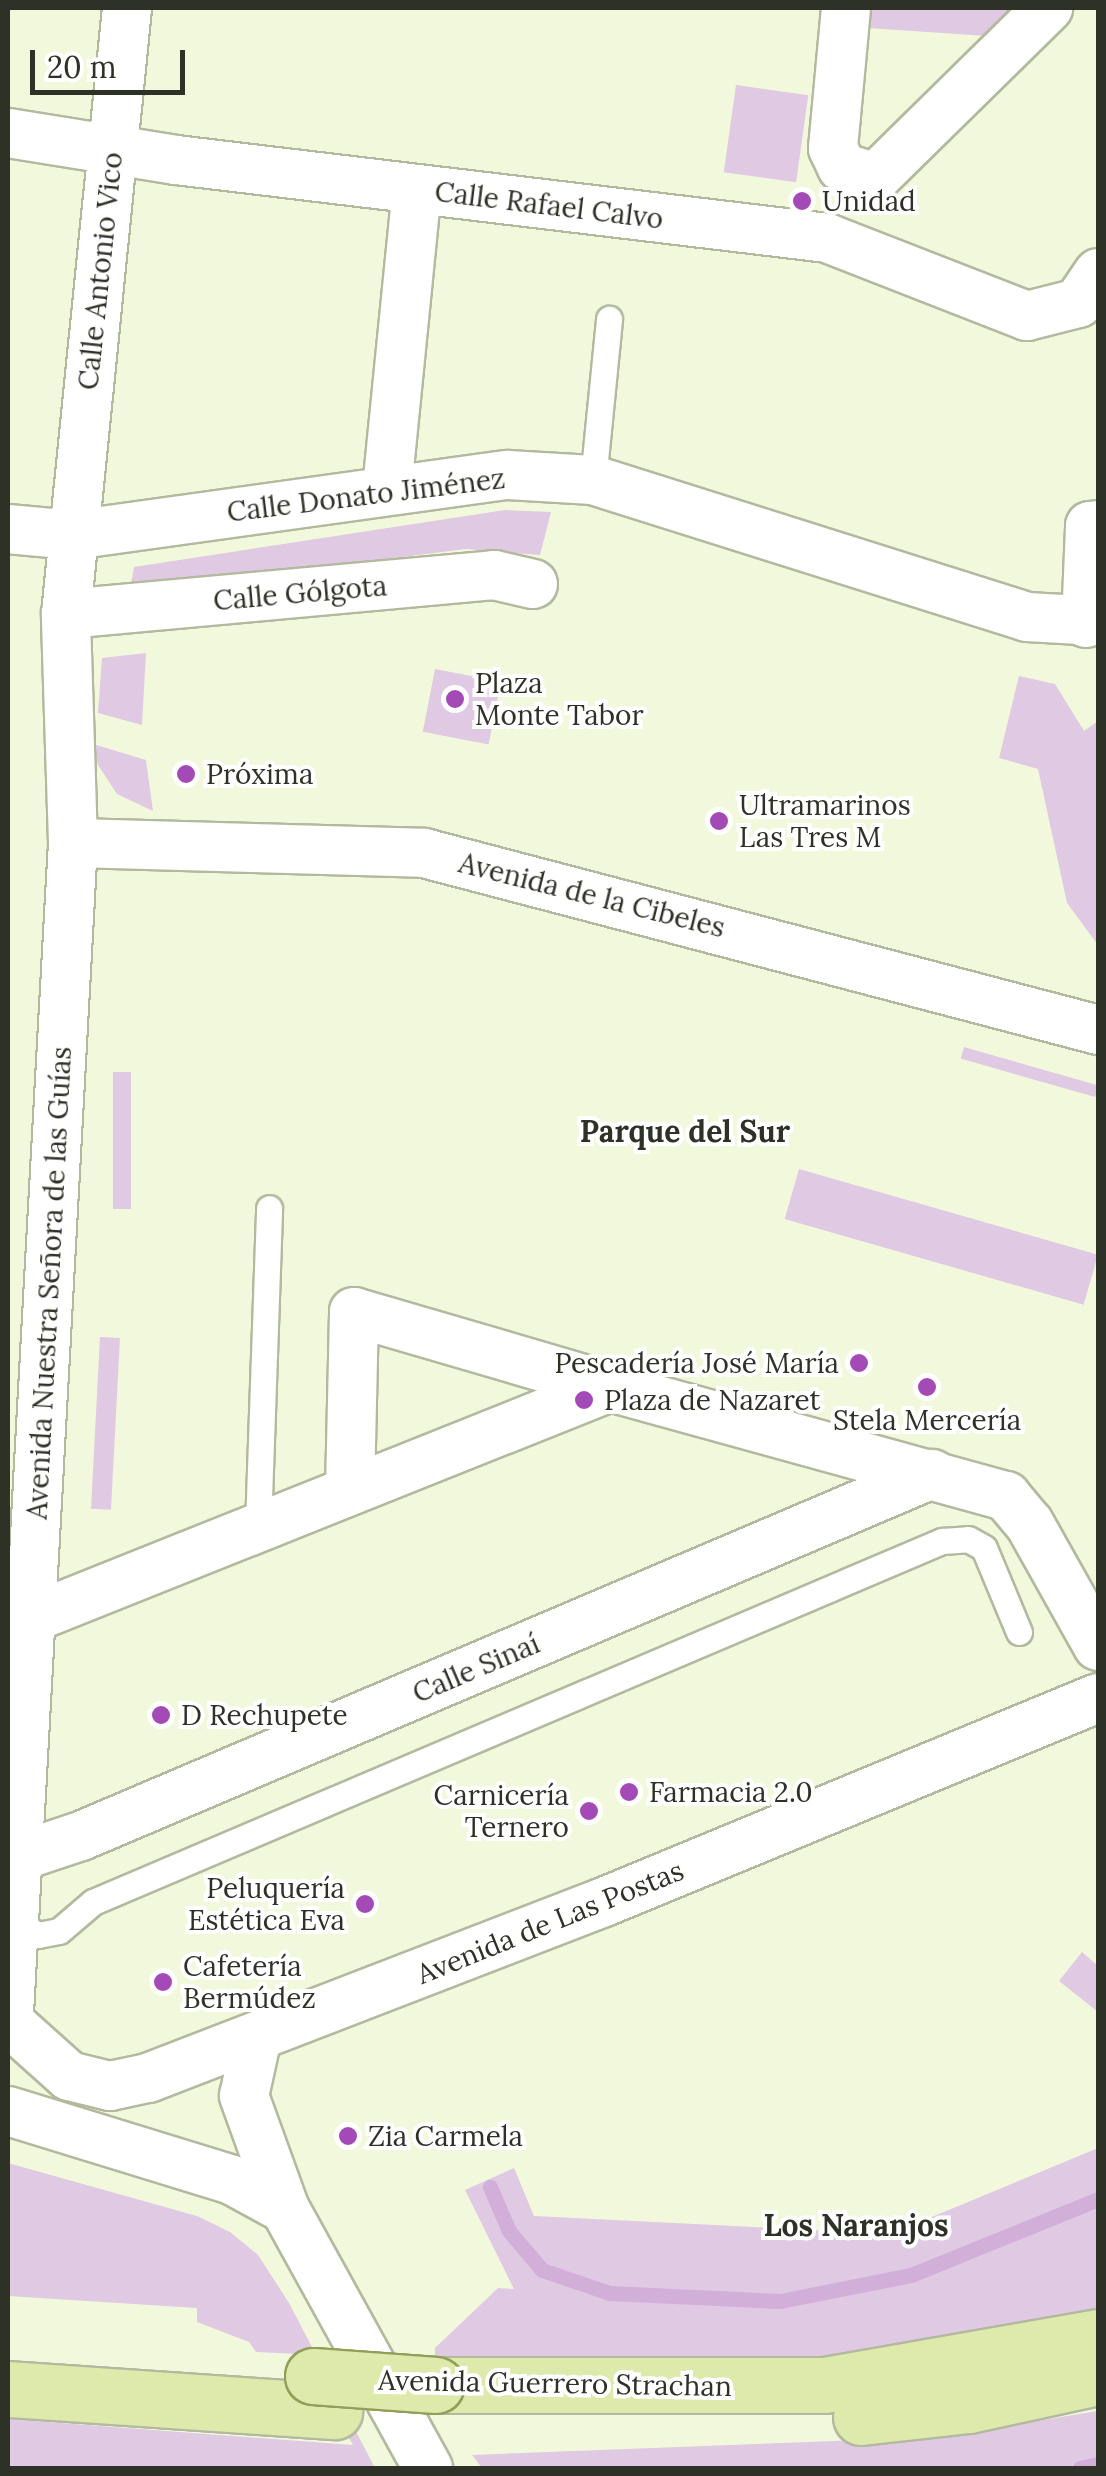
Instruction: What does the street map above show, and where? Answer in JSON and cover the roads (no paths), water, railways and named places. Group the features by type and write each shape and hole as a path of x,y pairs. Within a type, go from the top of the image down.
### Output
{"main road":[{"name":"Avenida Guerrero Strachan","path":"444,2402 824,2385 1098,2337"},
{"name":"Avenida Guerrero Strachan","path":"8,2354 324,2394"},
{"name":"Avenida Guerrero Strachan","path":"8,2388 324,2394 821,2421 968,2405 1098,2377"}],"street":[{"name":"Calle Antonio Vico","path":"73,535 128,8"},
{"path":"846,8 834,148 842,167 875,178 1048,8"},
{"name":"Calle Rafael Calvo","path":"8,133 417,190 826,238 1027,316 1088,288"},
{"path":"387,489 417,190"},
{"name":"Calle Donato Jiménez","path":"8,529 73,535 508,475 594,480 1027,617 1092,622"},
{"path":"1092,622 1090,526 1098,525"},
{"name":"Avenida Nuestra Señora de las Guías","path":"8,2026 73,842 66,614 73,535"},
{"name":"Calle Gólgota","path":"66,614 494,575 533,584"},
{"name":"Avenida de la Cibeles","path":"73,842 424,853 1098,1030"},
{"path":"350,1490 354,1312 1006,1496 1030,1523 1098,1646"},
{"path":"32,1618 610,1387"},
{"name":"Calle Sinaí","path":"18,1857 81,1836 932,1474"},
{"name":"Avenida de Las Postas","path":"8,2026 56,2068 110,2086 257,2037 1098,1698"},
{"path":"257,2037 244,2096 285,2209 428,2468"},
{"path":"8,2111 232,2180 285,2209"}],"lane":[{"path":"594,480 609,319"},
{"path":"258,1527 270,1208"},
{"path":"14,1921 38,1936 59,1931 94,1902 942,1540 968,1539 984,1548 1019,1632"}],"waterway":[{"path":"490,2187 509,2231 542,2270 610,2293 780,2301 911,2275 1098,2199"},
{"path":"1080,2468 1098,2464"}],"place":[{"name":"Unidad","path":"802,201"},
{"name":"Plaza Monte Tabor","path":"455,699"},
{"name":"Próxima","path":"186,774"},
{"name":"Ultramarinos Las Tres M","path":"719,821"},
{"name":"Pescadería José María","path":"859,1363"},
{"name":"Stela Mercería","path":"927,1387"},
{"name":"Plaza de Nazaret","path":"584,1400"},
{"name":"D Rechupete","path":"161,1715"},
{"name":"Farmacia 2.0","path":"629,1792"},
{"name":"Carnicería Ternero","path":"589,1811"},
{"name":"Peluquería Estética Eva","path":"365,1904"},
{"name":"Cafetería Bermúdez","path":"163,1982"},
{"name":"Zia Carmela","path":"348,2136"}],"district":[{"name":"Parque del Sur","path":"685,1131"},
{"name":"Los Naranjos","path":"856,2225"}]}
